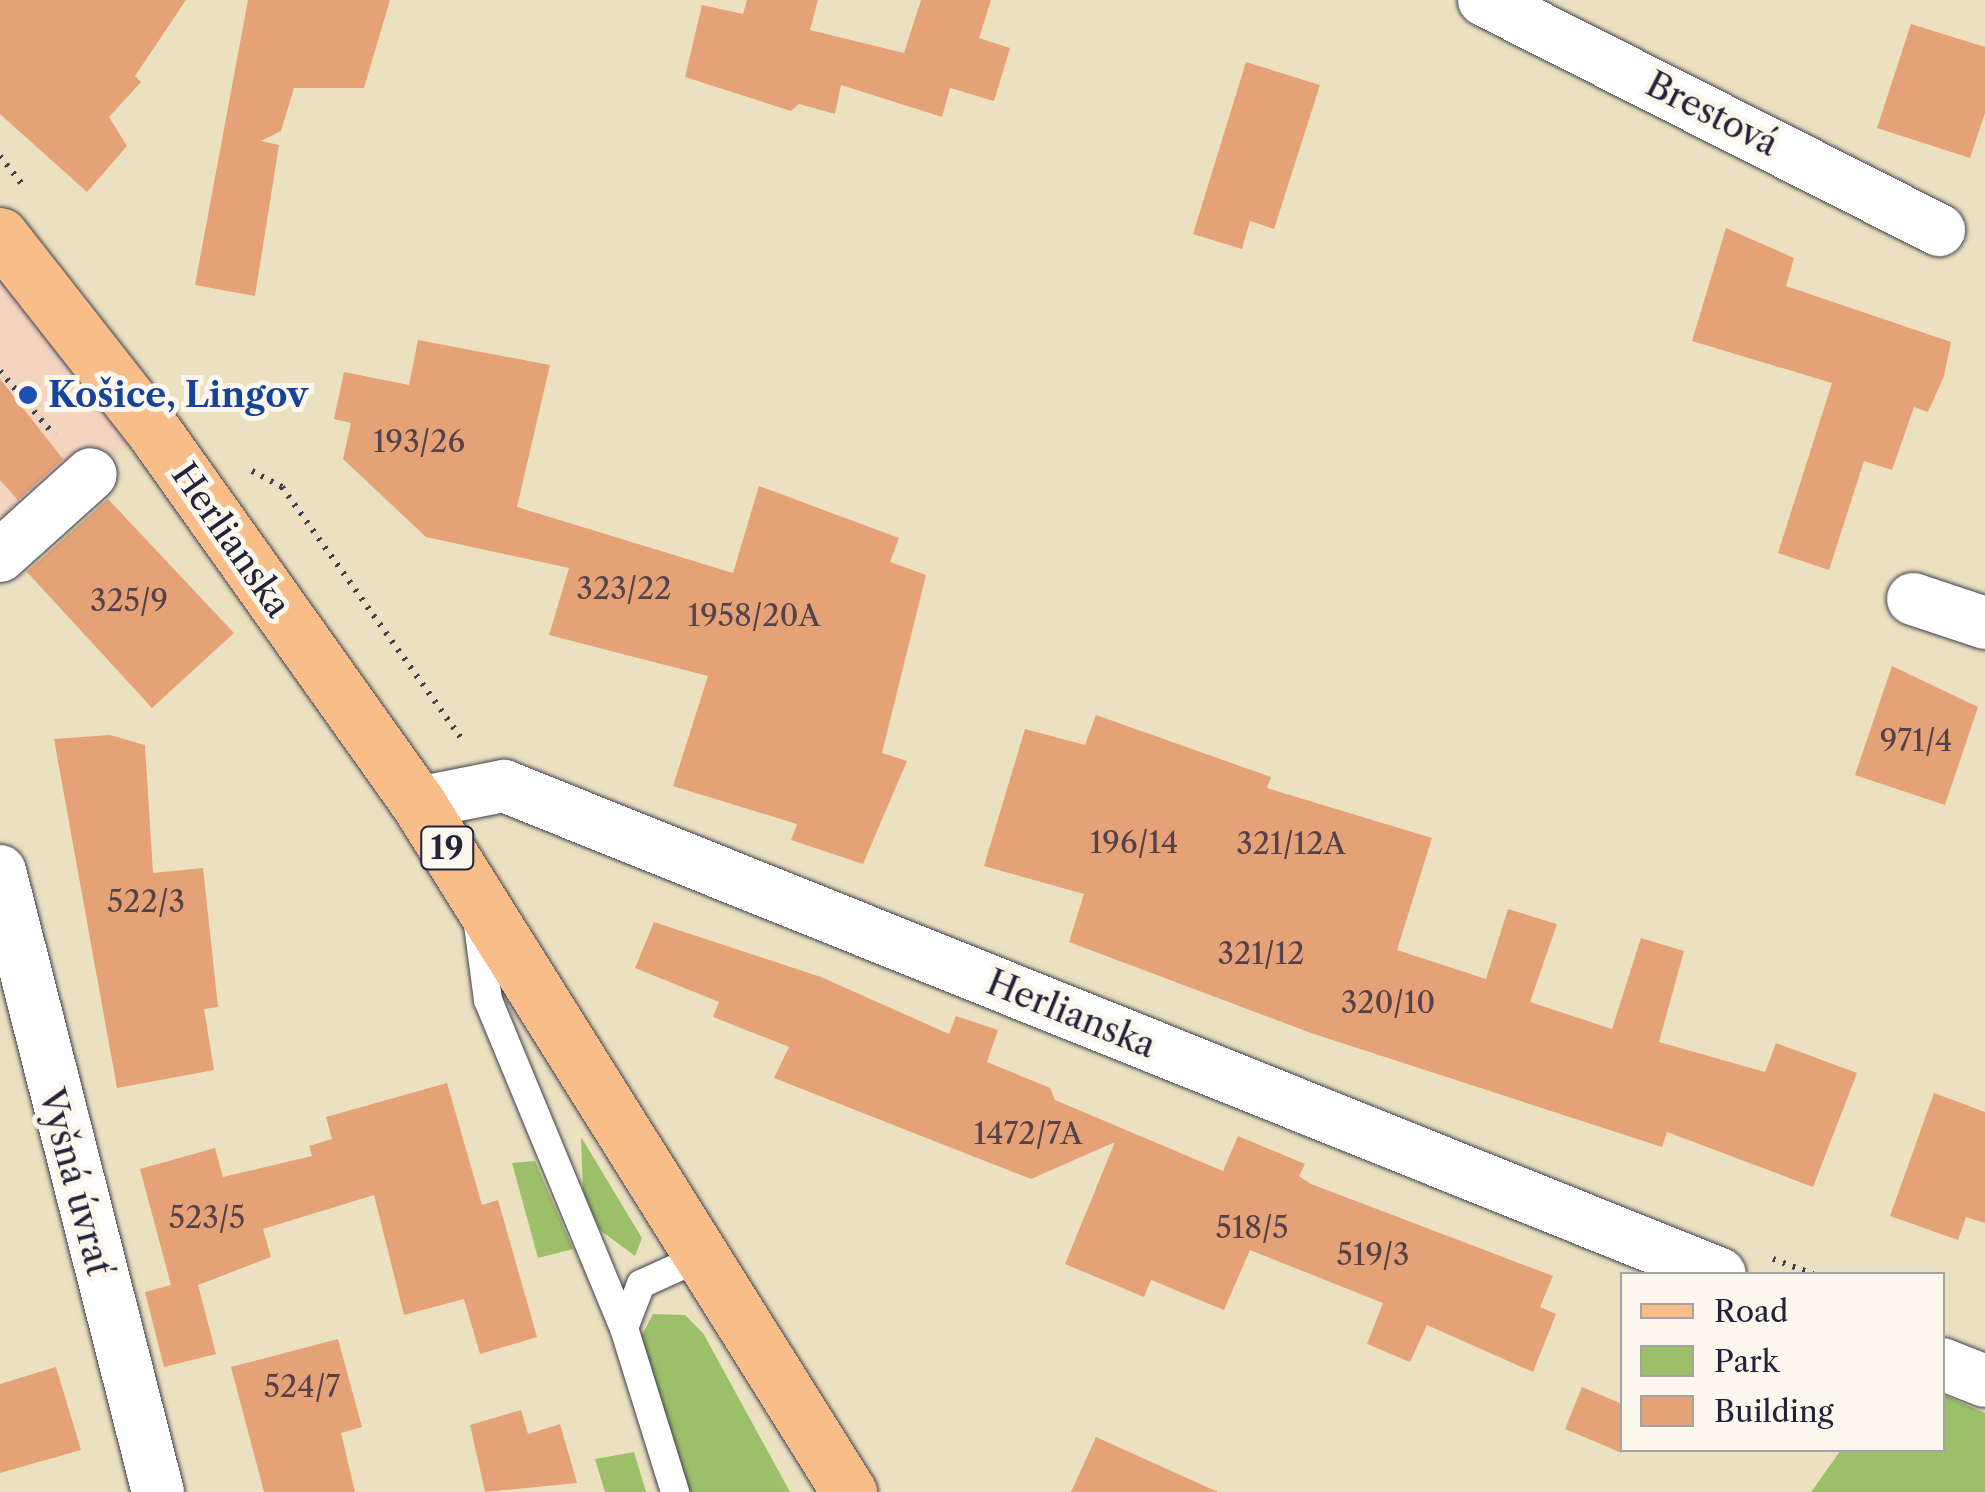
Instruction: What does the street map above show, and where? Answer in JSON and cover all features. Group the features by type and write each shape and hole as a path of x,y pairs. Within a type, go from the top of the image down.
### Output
{"main road":[{"name":"Herlianska","path":"18,219 150,426 418,803 849,1492"}],"street":[{"name":"Brestová","path":"1484,0 1939,230"},
{"path":"0,556 90,474"},
{"path":"1914,599 1985,623"},
{"name":"Herlianska","path":"418,803 504,786 1739,1264"},
{"name":"Vyšná úvrať","path":"0,871 158,1492"},
{"path":"1945,1365 1985,1381"}],"lane":[{"path":"476,894 488,1000 624,1328 675,1492"},
{"path":"624,1328 641,1284 703,1256"}],"path":[{"path":"0,156 18,219"},
{"path":"0,371 90,474"},
{"path":"244,467 282,487 453,735 470,742"},
{"path":"1739,1264 1799,1272"}],"shaded area":[{"path":"0,235 150,426 0,556"}],"green space":[{"path":"581,1137 642,1238 635,1256 600,1230 583,1192"},
{"path":"535,1161 573,1249 538,1258 512,1163"},
{"path":"653,1314 685,1315 703,1333 790,1492 684,1492 641,1337"},
{"path":"1945,1396 1985,1413 1985,1492 1811,1492 1840,1452 1945,1452"},
{"path":"634,1452 646,1492 605,1492 595,1459"}],"building":[{"path":"0,0 186,0 135,76 141,82 109,117 127,146 87,192 0,114"},
{"path":"248,0 390,0 364,88 294,88 281,131 261,141 279,145 255,296 195,285"},
{"path":"747,0 818,0 810,30 904,53 921,0 991,0 979,38 1010,48 994,101 950,88 942,117 841,85 835,114 799,104 791,111 685,77 702,5 743,14"},
{"path":"1911,24 1985,47 1985,113 1970,158 1877,128"},
{"path":"1246,62 1320,85 1274,229 1250,221 1242,249 1193,234"},
{"path":"1726,228 1794,258 1786,286 1951,342 1944,376 1928,412 1914,407 1892,470 1864,461 1829,570 1778,553 1832,383 1692,341"},
{"path":"418,340 550,365 517,507 733,573 759,486 899,538 890,562 926,575 882,753 907,761 863,864 791,840 797,824 673,786 708,676 549,635 569,568 426,537 343,459 351,423 334,419 344,372 409,385"},
{"path":"0,379 63,459 18,500 0,480"},
{"path":"108,499 234,633 152,708 27,572"},
{"path":"1892,666 1978,707 1945,805 1855,775"},
{"path":"1096,715 1271,777 1267,788 1432,838 1397,950 1486,979 1508,909 1557,924 1530,1002 1612,1029 1641,938 1684,951 1659,1042 1765,1072 1776,1043 1857,1073 1813,1187 1667,1132 1662,1147 1311,1033 1069,942 1084,894 984,866 1025,729 1085,745"},
{"path":"110,735 145,745 153,873 203,868 218,1007 204,1009 214,1070 117,1088 54,739"},
{"path":"654,922 821,977 949,1034 956,1016 998,1030 987,1062 1050,1088 1055,1100 1223,1171 1238,1136 1305,1164 1299,1176 1311,1184 1553,1276 1540,1307 1556,1314 1533,1372 1427,1325 1410,1362 1367,1344 1383,1303 1250,1250 1224,1310 1151,1280 1144,1297 1065,1264 1115,1142 1031,1179 774,1078 789,1047 713,1017 719,1002 635,968"},
{"path":"447,1083 482,1205 498,1200 537,1337 480,1354 464,1299 404,1315 374,1195 263,1229 271,1257 198,1285 216,1354 164,1367 145,1292 171,1285 140,1169 215,1148 223,1177 312,1156 309,1146 332,1139 326,1117"},
{"path":"1934,1093 1985,1112 1985,1223 1966,1217 1958,1240 1890,1216"},
{"path":"338,1339 362,1427 341,1433 355,1492 264,1492 231,1367"},
{"path":"56,1367 81,1450 0,1473 0,1384"},
{"path":"1582,1387 1620,1403 1622,1453 1565,1429"},
{"path":"521,1410 528,1434 560,1424 577,1483 485,1492 470,1425"},
{"path":"1096,1437 1218,1492 1071,1492"}],"place":[{"name":"Košice, Lingov","path":"28,395"}]}
